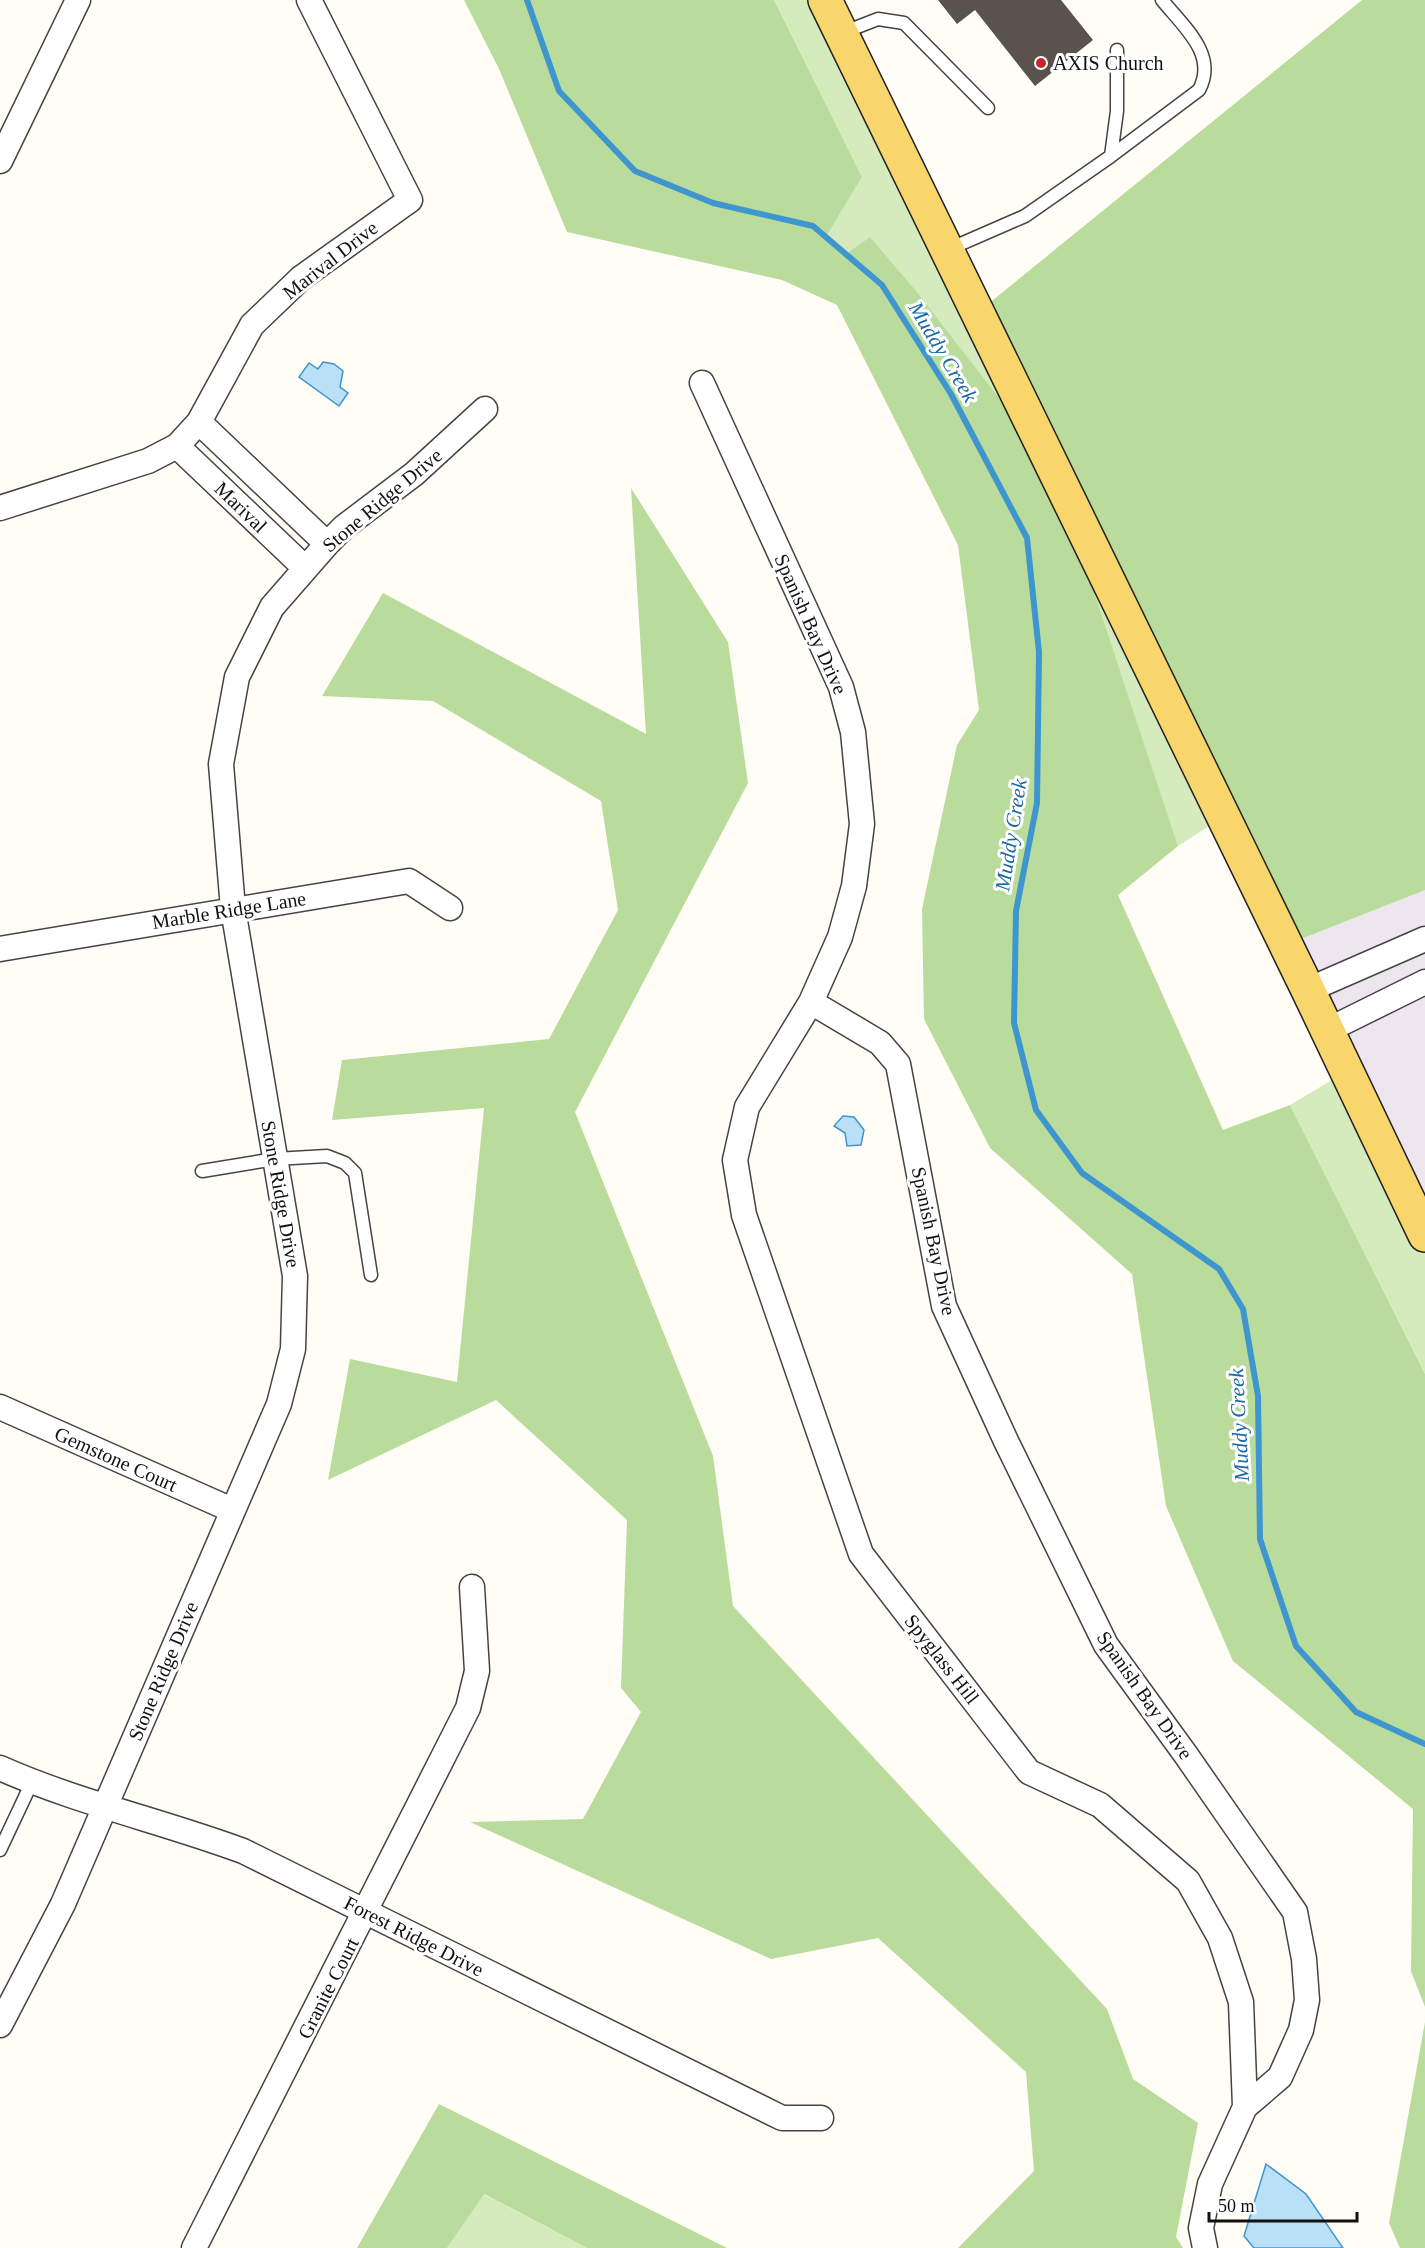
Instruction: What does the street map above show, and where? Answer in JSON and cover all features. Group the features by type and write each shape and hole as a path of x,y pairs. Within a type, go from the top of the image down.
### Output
{"main road":[{"path":"825,0 1328,1030 1425,1235"}],"street":[{"path":"0,161 78,0"},
{"name":"Marival Drive","path":"0,508 148,461 177,446 198,422 252,325 301,278 410,200 309,0"},
{"name":"Spanish Bay Drive","path":"702,383 841,687 853,732 862,824 854,886 840,937 811,1002 880,1043 898,1064 944,1306 1006,1441 1106,1645 1295,1912 1304,1959 1307,2000 1301,2030 1280,2077 1245,2107"},
{"name":"Stone Ridge Drive","path":"0,2025 63,1904 279,1404 293,1349 295,1276 232,909 221,764 237,677 272,607 327,544 344,527 414,474 485,409"},
{"name":"Marival","path":"198,422 327,544"},
{"name":"Marival","path":"177,446 305,568"},
{"name":"Marble Ridge Lane","path":"0,949 409,881 450,908"},
{"path":"1308,990 1425,939"},
{"path":"1328,1030 1425,982"},
{"name":"Spyglass Hill","path":"811,1002 747,1107 735,1160 744,1215 861,1554 1029,1772 1100,1805 1188,1881 1220,1938 1241,2002 1245,2107 1210,2184 1201,2228 1205,2248"},
{"name":"Gemstone Court","path":"0,1407 232,1510"},
{"name":"Granite Court","path":"195,2248 468,1708 477,1671 472,1587"},
{"name":"Forest Ridge Drive","path":"0,1768 32,1782 105,1807 186,1830 243,1851 782,2118 820,2118"}],"lane":[{"path":"946,250 1025,216 1111,156 1198,90 1206,76 1206,60 1193,38 1162,0"},
{"path":"841,34 878,19 904,23 988,108"},
{"path":"1111,156 1117,111 1118,50"},
{"path":"202,1171 275,1159 327,1156 345,1163 356,1173 371,1275"},
{"path":"0,1850 32,1782"}],"shaded area":[{"path":"1425,890 1425,1235 1286,945"}],"green space":[{"path":"464,0 774,0 862,177 826,237 846,254 870,237 916,291 1051,465 977,313 1362,0 1425,0 1425,890 1286,945 1054,471 1178,846 1118,895 1223,1130 1290,1105 1425,1374 1425,2007 1411,1971 1413,1809 1233,1661 1166,1506 1132,1274 990,1148 924,1019 922,909 957,745 979,710 958,545 837,305 782,280 567,232 499,69"},
{"path":"774,0 825,0 1223,817 1178,846 1052,467 870,238 846,254 826,237 862,177"},
{"path":"631,488 728,642 748,783 575,1112 713,1456 733,1606 1107,2009 1133,2079 1198,2123 1176,2237 1183,2248 958,2248 1034,2171 1026,2072 878,1938 771,1959 470,1822 583,1819 641,1712 621,1688 627,1520 496,1400 328,1480 350,1359 457,1382 484,1108 332,1120 342,1060 549,1039 618,910 601,801 433,701 322,696 383,593 646,734"},
{"path":"1347,1071 1425,1235 1425,1374 1290,1105"},
{"path":"1425,2022 1425,2248 1400,2248 1389,2223"},
{"path":"439,2104 727,2248 587,2248 484,2194 447,2248 357,2248"},
{"path":"483,2194 587,2248 447,2248"}],"water":[{"path":"323,362 334,364 343,371 340,387 348,393 339,406 299,377 309,363 318,369"},
{"path":"843,1116 854,1117 864,1130 861,1145 847,1146 845,1133 834,1126"},
{"path":"1266,2164 1306,2194 1343,2248 1254,2248 1244,2236"}],"building":[{"name":"AXIS Church","path":"938,0 1061,0 1093,40 1035,86 975,10 957,24"}],"waterway":[{"name":"Muddy Creek","path":"527,0 559,91 635,171 713,203 813,226 882,285 951,394 1027,538 1039,652 1037,803 1016,911 1014,1023 1036,1110 1082,1173 1219,1269 1243,1309 1258,1396 1260,1539 1296,1646 1356,1712 1425,1744"}],"place":[{"name":"AXIS Church","path":"1041,63"}]}
